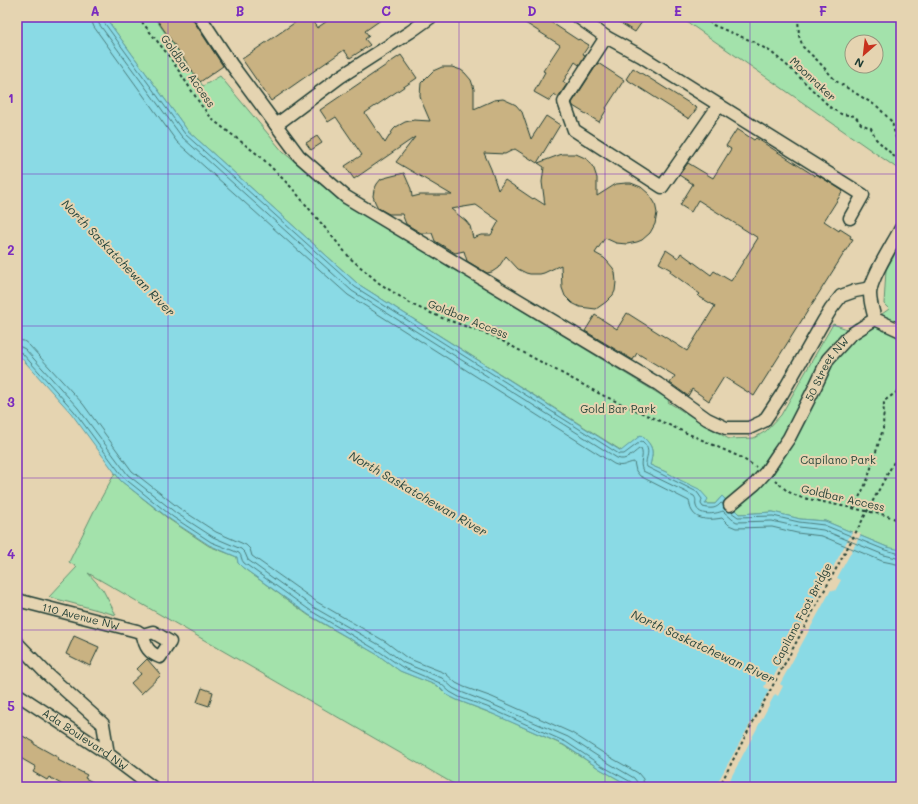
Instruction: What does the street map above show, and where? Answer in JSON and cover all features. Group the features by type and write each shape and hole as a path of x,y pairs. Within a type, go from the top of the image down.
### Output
{"street":[{"path":"200,17 231,64 299,156 346,197 658,384 707,419 726,428 749,428 764,421 782,394 831,309 841,296 855,291 871,288"},
{"path":"276,125 340,77 431,17"},
{"path":"578,17 606,37 641,56 864,195 850,218"},
{"path":"606,37 564,102 574,130 662,187 719,106"},
{"path":"901,228 877,273 870,295 875,319 901,331"},
{"name":"50 Street NW","path":"730,505 755,484 766,472 789,438 828,359 850,335 875,319"},
{"name":"110 Avenue NW","path":"17,600 137,631 143,635"},
{"path":"17,643 47,674 103,724 108,754"},
{"name":"Ada Boulevard NW","path":"17,694 108,754 152,787"}],"path":[{"name":"Goldbar Access","path":"138,17 169,56 201,105 213,120 261,157 292,188 350,258 379,283 413,305 442,318 493,336 602,395 740,457 766,472 787,491 799,497 885,515 901,521"},
{"name":"Moonraker","path":"704,17 713,26 754,42 772,52 831,108 841,114 855,116 861,124 871,128 876,138 901,163"},
{"path":"798,17 799,36 803,47 836,81 878,107 892,122 901,158"},
{"path":"854,508 867,480 883,429 884,401 901,389"},
{"name":"Capilano Foot Bridge","path":"719,787 901,449"}],"green space":[{"path":"105,17 154,17 203,86 220,76 283,152 345,203 669,400 668,402 729,439 754,438 766,431 781,415 833,324 847,329 855,323 875,319 889,309 884,304 886,270 901,243 901,551 887,547 825,521 800,519 773,512 739,514 722,496 715,504 704,504 680,480 650,465 652,448 641,435 622,451 358,284 188,131"},
{"path":"680,17 901,17 901,171"},
{"path":"115,473 121,481 170,520 209,546 237,557 238,563 242,567 308,615 378,655 400,671 438,686 447,695 457,700 498,716 563,745 600,769 632,787 459,787 88,573 103,590 116,615 49,597 77,567 69,562 94,511"}],"water":[{"name":"North Saskatchewan River","path":"17,17 105,17 188,131 358,284 621,451 641,435 652,448 650,465 699,489 708,499 705,504 715,504 722,496 739,514 773,512 800,519 825,521 887,547 901,550 901,787 632,787 600,769 564,745 457,700 447,695 438,686 400,671 378,655 309,615 242,567 238,563 237,557 209,545 171,520 121,481 71,413 17,353"}],"pier":[{"path":"853,530 861,534 837,578 841,580 835,591 831,590 780,684 783,686 778,696 775,694 726,787 715,787 769,690 764,687 768,679 772,680 823,584 819,582 824,573 829,575"}],"building":[{"path":"155,17 191,17 223,66 200,82"},
{"path":"303,17 310,17 317,28 333,17 385,17 365,31 369,36 365,39 370,45 350,58 344,50 271,101 242,59"},
{"path":"516,17 543,17 578,40 579,39 589,45 583,54 585,55 579,65 575,62 563,82 567,84 558,97 554,94 550,101 534,92 545,72 543,71 560,45"},
{"path":"611,17 634,17 642,22 635,32"},
{"path":"401,55 417,78 365,113 385,143 393,130 405,122 414,120 430,121 420,95 421,83 433,71 442,67 452,67 461,70 471,80 474,89 474,109 494,100 503,99 516,105 522,112 531,139 546,116 560,125 537,163 515,149 505,154 484,153 498,190 505,180 533,199 534,198 545,205 542,182 544,167 538,163 562,154 576,154 589,161 594,169 597,178 597,196 616,184 626,183 631,183 641,187 649,194 655,203 657,213 655,224 650,233 642,240 637,242 627,244 616,243 605,238 595,253 604,258 613,268 616,282 615,291 606,302 596,309 580,307 572,303 565,296 562,288 561,265 544,273 530,274 518,269 506,256 498,268 487,273 467,261 464,251 455,253 435,241 432,233 421,233 406,224 402,214 389,214 378,208 373,196 377,184 381,179 404,173 411,189 412,197 420,195 452,195 396,162 415,137 354,179 345,166 362,155 336,117 328,122 320,110","holes":["476,205 499,221 491,235 481,235 473,238 470,226 451,209"]},
{"path":"598,63 624,80 599,122 573,106 572,103"},
{"path":"633,68 697,108 689,119 626,79"},
{"path":"737,129 754,140 756,138 815,176 816,174 843,191 824,221 839,231 840,229 853,239 754,396 724,377 709,401 692,389 688,396 670,383 675,376 637,353 633,360 585,331 595,315 617,329 627,313 687,351 715,306 698,296 700,294 670,272 671,270 659,263 666,250 678,258 681,253 711,275 714,271 731,281 758,238 698,200 691,212 680,205 693,184 679,175 688,163 713,178 731,149 726,146"},
{"path":"317,136 322,143 311,150 306,143"},
{"path":"74,636 99,647 90,666 66,654"},
{"path":"147,659 161,675 141,694 131,683 141,674 137,669"},
{"path":"202,688 213,692 209,706 197,702"},
{"path":"17,733 59,758 58,760 87,775 85,778 102,787 66,787 49,777 47,780 33,772 36,767 17,756"}],"park label":[{"name":"Gold Bar Park","path":"618,409"},
{"name":"Capilano Park","path":"838,460"}]}
